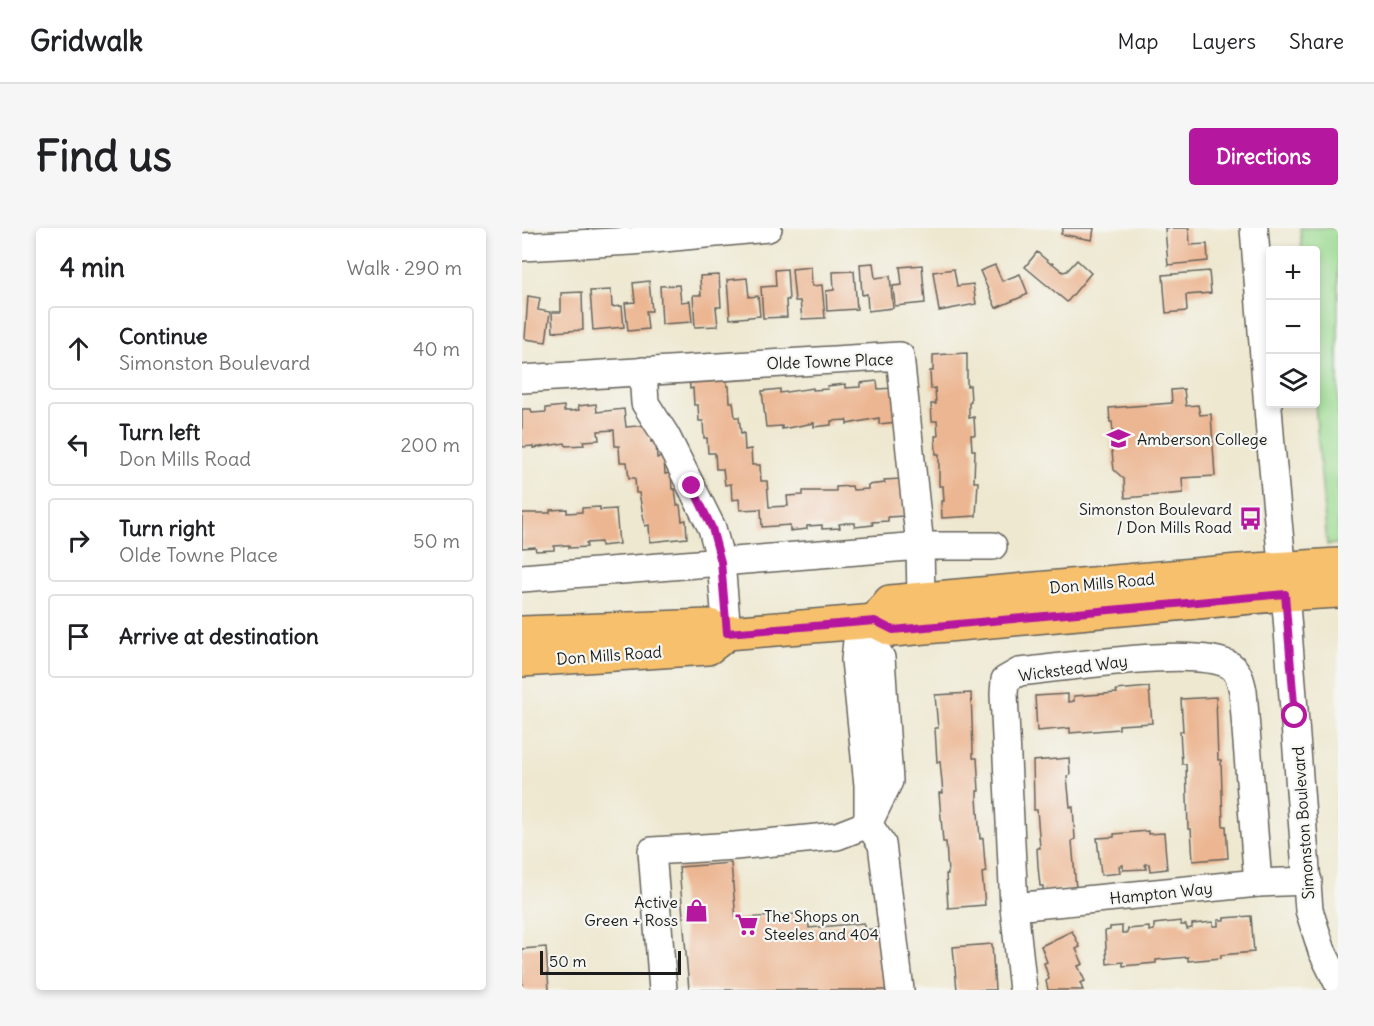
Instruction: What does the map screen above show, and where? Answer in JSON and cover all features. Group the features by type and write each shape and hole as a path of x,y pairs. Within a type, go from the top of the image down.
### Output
{"main road":[{"name":"Don Mills Road","path":"522,633 709,626 727,633 867,622 893,630 1284,581 1338,566"},
{"name":"Don Mills Road","path":"867,622 890,602 921,598 1284,581 1338,591"},
{"name":"Don Mills Road","path":"522,660 708,648 727,633"}],"street":[{"path":"522,247 632,241 768,228"},
{"name":"Simonston Boulevard","path":"1254,228 1309,910 1322,951 1338,983"},
{"name":"Olde Towne Place","path":"522,380 900,356 920,546 921,598"},
{"path":"643,371 645,403 666,436 712,528 721,562 727,633"},
{"path":"522,578 920,546 993,546"},
{"path":"663,990 652,851 837,836 868,824 890,781 881,658 867,622"},
{"name":"Wickstead Way","path":"1023,990 1014,907 1005,680 1019,672 1150,658 1205,658 1234,668 1240,678 1258,883"},
{"path":"868,824 882,844 900,990"},
{"name":"Hampton Way","path":"1014,907 1258,883 1308,881"}],"green space":[{"path":"1300,228 1338,228 1338,544 1327,545 1315,408 1320,408 1320,246 1302,246"}],"building":[{"path":"1063,228 1094,228 1092,240 1061,234"},
{"path":"1165,228 1189,228 1190,245 1207,244 1208,261 1168,265"},
{"path":"1037,252 1063,272 1067,271 1077,260 1091,273 1067,302 1025,267"},
{"path":"873,263 875,278 890,276 893,308 868,311 867,294 862,295 860,264"},
{"path":"922,265 925,303 895,306 893,286 902,285 900,267"},
{"path":"995,265 1002,281 1020,274 1028,294 996,308 980,271"},
{"path":"811,267 812,286 822,285 825,318 802,319 800,301 795,301 792,269"},
{"path":"787,269 789,300 786,300 787,317 763,318 761,287 776,286 775,270"},
{"path":"954,269 957,286 973,284 976,304 939,311 933,272"},
{"path":"854,271 857,309 827,311 826,291 834,290 833,272"},
{"path":"1209,271 1211,293 1186,295 1187,311 1166,313 1163,275"},
{"path":"719,275 721,307 716,307 718,326 695,327 693,295 701,295 700,276"},
{"path":"747,278 749,297 758,296 760,316 730,319 727,280"},
{"path":"649,281 652,311 646,311 648,329 628,331 625,303 635,302 633,283"},
{"path":"679,285 681,302 690,301 692,322 662,324 660,286"},
{"path":"611,290 612,307 622,306 624,327 593,330 590,291"},
{"path":"582,292 583,330 553,332 552,312 561,312 561,293"},
{"path":"528,296 540,298 538,310 550,312 546,342 525,339"},
{"path":"967,353 967,386 970,385 971,402 969,403 969,418 974,417 975,435 971,435 972,450 975,450 974,482 978,482 976,516 942,518 941,501 944,501 943,486 939,486 939,454 936,454 937,421 932,421 931,404 936,404 935,388 931,389 930,371 933,371 933,355"},
{"path":"726,369 730,402 733,402 735,417 739,417 741,434 744,433 745,450 751,449 752,465 760,465 761,481 767,481 769,507 788,506 787,496 803,495 803,491 836,491 836,487 852,486 853,490 868,489 868,485 885,483 884,480 901,479 904,516 888,517 888,521 872,522 873,525 855,527 855,523 846,523 839,524 840,528 822,529 822,525 790,531 790,525 762,527 761,509 740,510 739,499 732,500 731,484 725,485 723,469 716,469 715,453 708,453 703,421 699,421 698,405 694,405 693,388 690,389 689,373"},
{"path":"877,381 878,389 894,388 897,422 879,424 879,418 847,424 847,420 831,421 831,425 814,427 814,423 782,429 782,426 766,427 762,391 780,389 780,393 813,388 813,390 828,389 827,386 845,384 845,388 860,387 860,383"},
{"path":"1184,389 1186,406 1198,405 1200,415 1211,414 1215,476 1182,478 1183,493 1125,498 1124,479 1114,470 1110,434 1113,433 1109,408 1172,403 1171,390"},
{"path":"596,404 597,412 624,409 626,427 650,425 651,442 656,442 657,458 664,457 665,474 671,473 672,489 675,489 677,505 680,505 682,521 686,520 687,538 650,542 649,525 645,526 639,493 636,493 635,478 629,478 627,462 620,462 619,446 615,446 614,430 598,431 599,440 583,441 584,445 566,446 565,443 533,448 533,446 522,447 522,409 531,409 532,413 546,412 546,408 564,406 564,411 570,411 579,410 578,406"},
{"path":"600,507 600,510 616,509 619,544 601,546 601,542 586,543 587,547 554,546 554,550 536,551 535,547 522,548 522,513 550,513 550,510 567,509 567,513 582,512 582,508"},
{"path":"1149,687 1152,723 1119,725 1119,729 1070,733 1070,728 1037,731 1035,696 1068,694 1068,702 1074,701 1074,696 1117,693 1116,690"},
{"path":"971,693 973,758 977,758 980,839 983,838 986,872 982,873 985,905 948,908 946,842 943,842 939,793 943,793 940,761 937,762 935,728 938,728 935,695"},
{"path":"1216,697 1218,760 1221,760 1223,826 1226,826 1228,858 1193,861 1191,829 1188,829 1186,764 1182,764 1181,699"},
{"path":"1069,758 1070,775 1067,776 1070,807 1073,807 1075,839 1072,841 1076,889 1043,892 1043,886 1040,886 1038,866 1037,848 1040,848 1037,810 1034,810 1033,761"},
{"path":"1148,831 1148,834 1164,833 1167,869 1150,871 1149,864 1145,864 1146,869 1123,870 1123,865 1119,866 1120,873 1101,875 1097,838"},
{"name":"The Shops on Steeles and 404","path":"731,863 736,919 808,913 809,928 864,923 864,930 886,927 891,990 689,990 679,867"},
{"path":"1251,916 1254,952 1188,961 1188,957 1123,966 1123,962 1107,964 1105,931 1110,930 1110,927 1122,926 1122,933 1127,933 1128,929 1149,927 1149,931 1154,930 1154,924 1181,921 1181,925 1186,925 1187,929 1192,928 1192,924 1213,922 1213,926 1218,926 1218,920 1224,920 1224,918"},
{"path":"1072,931 1080,947 1076,949 1083,964 1078,966 1085,981 1080,983 1083,990 1048,990 1046,981 1049,979 1044,963 1047,962 1041,946"},
{"path":"992,944 995,990 957,990 953,947"},
{"path":"546,947 549,990 522,990 522,949"}],"place":[{"name":"Amberson College","path":"1119,439"},
{"name":"Simonston Boulevard / Don Mills Road","path":"1250,518"},
{"name":"Active Green + Ross","path":"696,911"},
{"name":"The Shops on Steeles and 404","path":"746,925"}],"route":[{"path":"692,486 712,528 721,562 727,633 875,621 893,630 1285,594 1295,716"}]}
